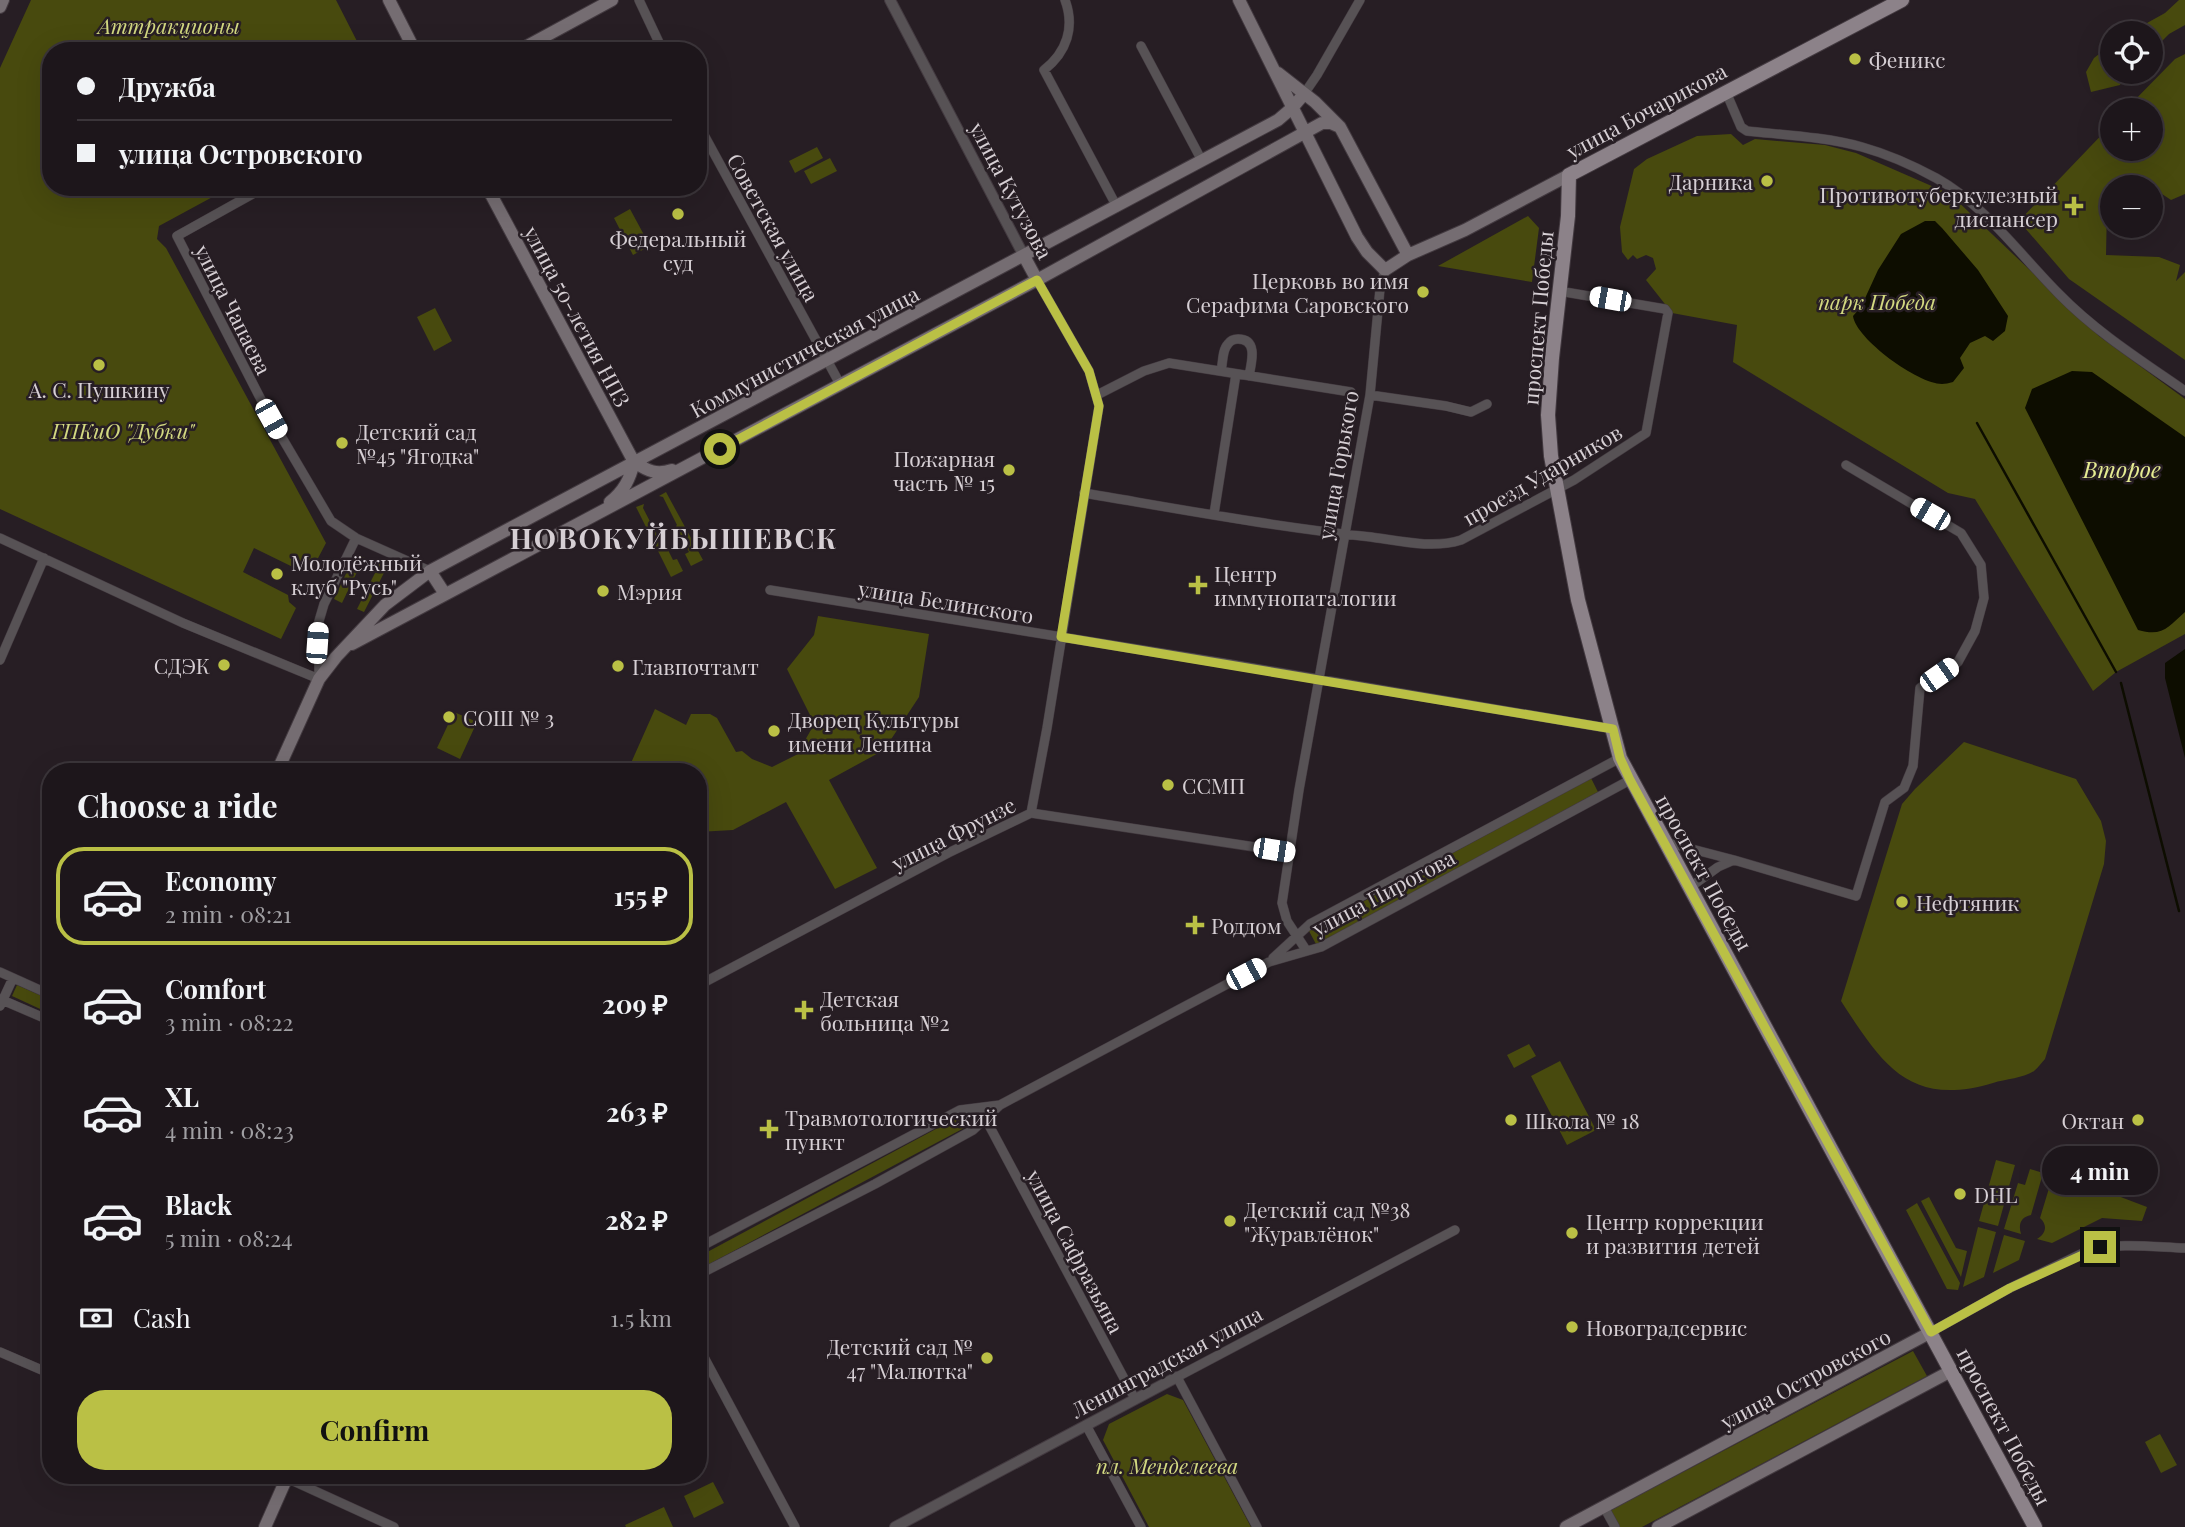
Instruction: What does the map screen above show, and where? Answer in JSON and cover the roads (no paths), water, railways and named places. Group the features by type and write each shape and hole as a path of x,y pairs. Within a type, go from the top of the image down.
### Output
{"main road":[{"path":"0,7 3,0"},
{"path":"389,0 410,42"},
{"path":"535,42 612,0"},
{"path":"1239,0 1357,237 1385,270"},
{"name":"улица Бочарикова","path":"1385,270 1408,255 1465,230 1902,0"},
{"path":"1276,72 1315,102 1340,127 1408,255"},
{"name":"Коммунистическая улица","path":"281,763 319,679 385,605 430,571 1278,120 1304,94"},
{"path":"1304,134 1315,102"},
{"name":"Коммунистическая улица","path":"348,645 1037,280 1326,122 1340,127"},
{"name":"проспект Победы","path":"1569,175 1568,216 1548,415 1551,456 1578,600 1620,758 2035,1527"},
{"name":"улица 50-летия НПЗ","path":"492,196 634,462"},
{"name":"улица Кутузова","path":"1024,256 1037,280"},
{"path":"591,518 620,494 630,480 634,462 649,472 662,473 700,459"},
{"path":"430,571 445,594"},
{"name":"улица Островского","path":"1566,1527 1931,1332"},
{"path":"1658,1527 1951,1371"},
{"path":"265,1527 282,1484"}],"street":[{"path":"639,0 659,42"},
{"name":"улица Кутузова","path":"890,0 1024,256"},
{"path":"1065,0 1070,26 1064,48 1054,63 1044,70 1117,207"},
{"path":"1304,94 1318,75 1360,0"},
{"path":"1141,46 1201,159"},
{"path":"1315,102 1318,75"},
{"path":"1726,92 1741,127 1747,131 1839,142 1864,148 1936,178 1961,195 1996,228 2060,296 2115,341 2185,391"},
{"name":"Советская улица","path":"707,140 840,384"},
{"name":"улица Чапаева","path":"249,196 177,236 271,419 331,521 356,538 430,571"},
{"name":"улица Горького","path":"1306,950 1287,921 1282,903 1288,852 1370,395 1380,289 1385,270"},
{"name":"улица Кутузова","path":"1031,813 1099,406 1089,371 1037,280"},
{"name":"проезд Ударников","path":"1084,493 1345,535 1449,544 1461,540 1557,489 1631,445 1646,433 1668,313 1665,309 1559,291"},
{"path":"1221,371 1228,344 1241,339 1249,344 1253,353 1249,376"},
{"path":"1097,396 1144,371 1169,363 1351,392"},
{"path":"1214,514 1237,374"},
{"path":"1370,395 1446,405 1471,412 1486,404"},
{"path":"1665,842 1856,896 1885,802 1903,788 1913,766 1920,688 1958,662 1975,631 1984,598 1982,565 1961,533 1846,465"},
{"path":"0,538 183,623 319,679 319,621 324,604 356,538"},
{"path":"0,660 44,558"},
{"name":"улица Белинского","path":"770,590 1613,729"},
{"name":"улица Пирогова","path":"1269,962 1310,924 1620,758"},
{"name":"улица Пирогова","path":"707,1270 875,1184 973,1130 1000,1105 1269,962 1321,947 1630,780"},
{"name":"улица Фрунзе","path":"707,978 948,853 1031,813 1288,852"},
{"path":"1689,888 1718,867 1734,860"},
{"path":"0,972 42,991"},
{"path":"13,978 1,1001 42,1017"},
{"name":"улица Пирогова","path":"707,1243 960,1110 1000,1105"},
{"name":"улица Сафразьяна","path":"979,1107 1135,1399"},
{"name":"Ленинградская улица","path":"895,1527 1455,1230"},
{"name":"улица Островского","path":"1931,1332 2010,1288 2087,1251 2115,1246 2185,1248"},
{"path":"0,1352 42,1370"},
{"path":"707,1363 794,1527"},
{"path":"1177,1377 1257,1527"},
{"path":"1086,1425 1141,1527"},
{"path":"302,1484 394,1527"},
{"path":"1604,1507 1615,1527"}],"water":[{"path":"1925,221 1935,221 1942,228 1978,270 2008,316 2005,331 1993,341 1985,336 1970,343 1960,358 1964,368 1953,382 1944,384 1918,377 1890,359 1865,336 1853,316 1861,307 1878,270 1901,234"},
{"name":"Второе","path":"2072,371 2092,372 2185,437 2185,612 2159,631 2138,630 2025,408 2032,389"},
{"path":"2185,649 2185,758 2165,678 2165,663"}],"waterway":[{"path":"1977,423 2116,672"},
{"path":"2121,683 2179,911"}],"place":[{"name":"Феникс","path":"1855,59"},
{"name":"Дарника","path":"1767,181"},
{"name":"Противотуберкулезный диспансер","path":"2074,206"},
{"name":"Федеральный суд","path":"678,214"},
{"name":"Церковь во имя Серафима Саровского","path":"1423,292"},
{"name":"А. С. Пушкину","path":"99,365"},
{"name":"Детский сад №45 \"Ягодка\"","path":"342,443"},
{"name":"Пожарная часть № 15","path":"1009,470"},
{"name":"Молодёжный клуб \"Русь\"","path":"277,574"},
{"name":"Центр иммунопаталогии","path":"1198,585"},
{"name":"Мэрия","path":"603,591"},
{"name":"СДЭК","path":"224,665"},
{"name":"Главпочтамт","path":"618,666"},
{"name":"СОШ № 3","path":"449,717"},
{"name":"Дворец Культуры имени Ленина","path":"774,731"},
{"name":"ССМП","path":"1168,785"},
{"name":"Нефтяник","path":"1902,902"},
{"name":"Роддом","path":"1195,925"},
{"name":"Детская больница №2","path":"804,1010"},
{"name":"Школа № 18","path":"1511,1120"},
{"name":"Октан","path":"2138,1120"},
{"name":"Травмотологический пункт","path":"769,1129"},
{"name":"DHL","path":"1960,1194"},
{"name":"Детский сад №38 \"Журавлёнок\"","path":"1230,1221"},
{"name":"Центр коррекции и развития детей","path":"1572,1233"},
{"name":"Новоградсервис","path":"1572,1327"},
{"name":"Детский сад № 47 \"Малютка\"","path":"987,1358"}],"district":[{"name":"НОВОКУЙБЫШЕВСК","path":"674,537"}],"park label":[{"name":"Аттракционы","path":"169,25"},
{"name":"парк Победa","path":"1877,301"},
{"name":"ГПКиО \"Дубки\"","path":"123,430"},
{"name":"пл. Менделеева","path":"1167,1465"}]}
